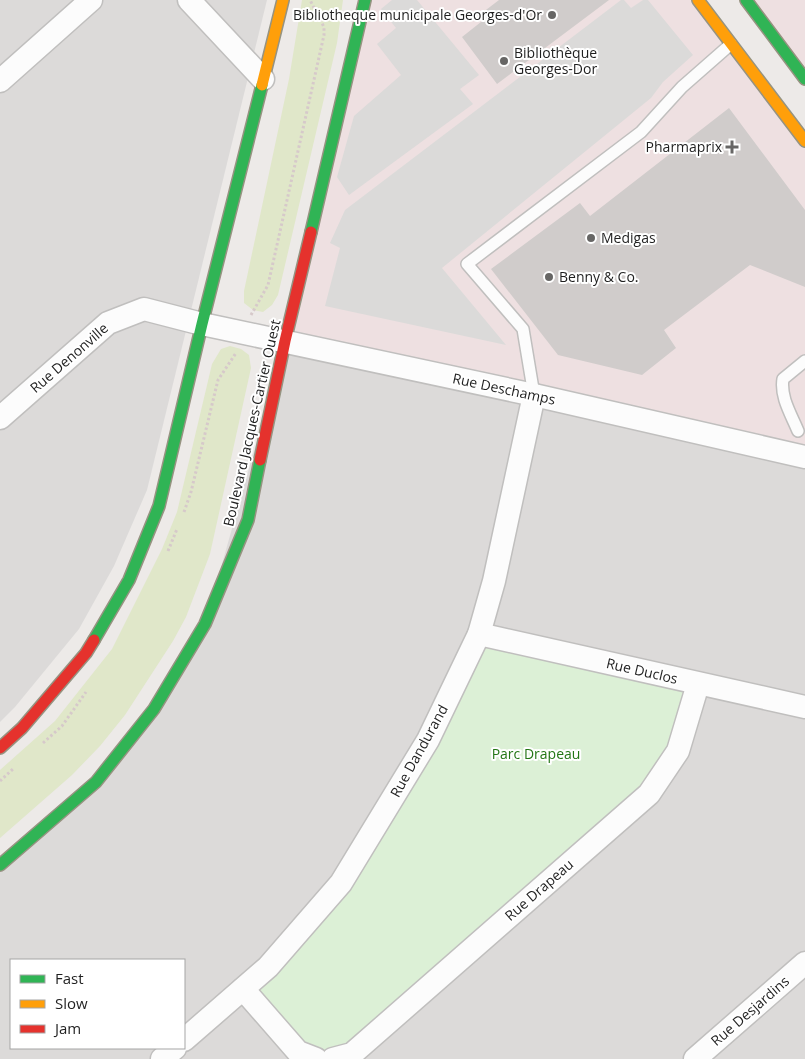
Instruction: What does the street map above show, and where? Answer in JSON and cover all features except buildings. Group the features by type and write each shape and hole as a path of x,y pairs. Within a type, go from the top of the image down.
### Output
{"main road":[{"path":"0,748 22,728 86,653 129,580 160,506 202,324 283,0"},
{"name":"Boulevard Jacques-Cartier Ouest","path":"0,865 96,782 154,709 205,624 248,520 285,341 365,0"},
{"path":"698,0 805,141"},
{"path":"746,0 805,79"}],"street":[{"path":"5,73 90,0"},
{"path":"188,0 263,79"},
{"name":"Rue Denonville","path":"0,418 108,323 144,309 202,324"},
{"name":"Rue Deschamps","path":"202,324 805,457"},
{"name":"Rue Dandurand","path":"185,1039 268,967 341,883 428,740 479,634 494,581 534,396"},
{"name":"Rue Duclos","path":"479,634 805,707"},
{"name":"Rue Drapeau","path":"333,1059 352,1054 649,794 678,751 698,684"},
{"name":"Rue Desjardins","path":"695,1059 805,963"},
{"path":"243,989 298,1052 316,1059"},
{"path":"162,1059 174,1049"}],"lane":[{"path":"534,396 523,329 467,264 641,132 682,87 731,44"},
{"path":"798,431 783,397 781,387 783,379 805,361"}],"shaded area":[{"path":"0,0 267,0 147,490 114,566 79,629 15,707 0,722"},
{"path":"365,0 698,0 805,141 805,457 285,341"},
{"path":"392,0 417,0 479,75 460,89 473,104 349,195 337,177 354,116 401,75 377,44 396,28 381,9"},
{"path":"621,0 624,0 631,8 643,0 648,0 693,55 663,82 651,98 442,268 506,345 325,306 340,248 330,243 345,210"},
{"path":"746,0 805,0 805,79"},
{"path":"285,341 805,457 805,1059 0,1059 0,865 96,782 205,624"}],"green space":[{"path":"302,0 343,0 337,43 278,295 272,305 263,312 253,310 244,303 244,291 289,79"},
{"path":"230,346 241,349 249,355 251,368 210,554 186,617 173,641 125,715 100,746 72,775 0,838 0,770 55,721 112,649 162,549 177,512 212,364 221,349"},
{"name":"Parc Drapeau","path":"479,634 698,684 649,794 352,1054 316,1059 243,989 341,883"}],"traffic: fast":[{"path":"311,232 365,0"},
{"path":"746,0 805,79"},
{"path":"94,640 129,580 159,506 262,85"},
{"path":"0,865 96,782 154,709 205,624 248,520 260,460"}],"traffic: slow":[{"path":"262,85 283,0"},
{"path":"698,0 805,141"}],"traffic: jam":[{"path":"260,460 285,341 311,232"},
{"path":"0,748 22,728 86,653 94,640"}],"place":[{"name":"Bibliotheque municipale Georges-d'Or","path":"552,15"},
{"name":"Bibliothèque Georges-Dor","path":"504,61"},
{"name":"Pharmaprix","path":"732,147"},
{"name":"Medigas","path":"591,238"},
{"name":"Benny & Co.","path":"549,277"}]}
